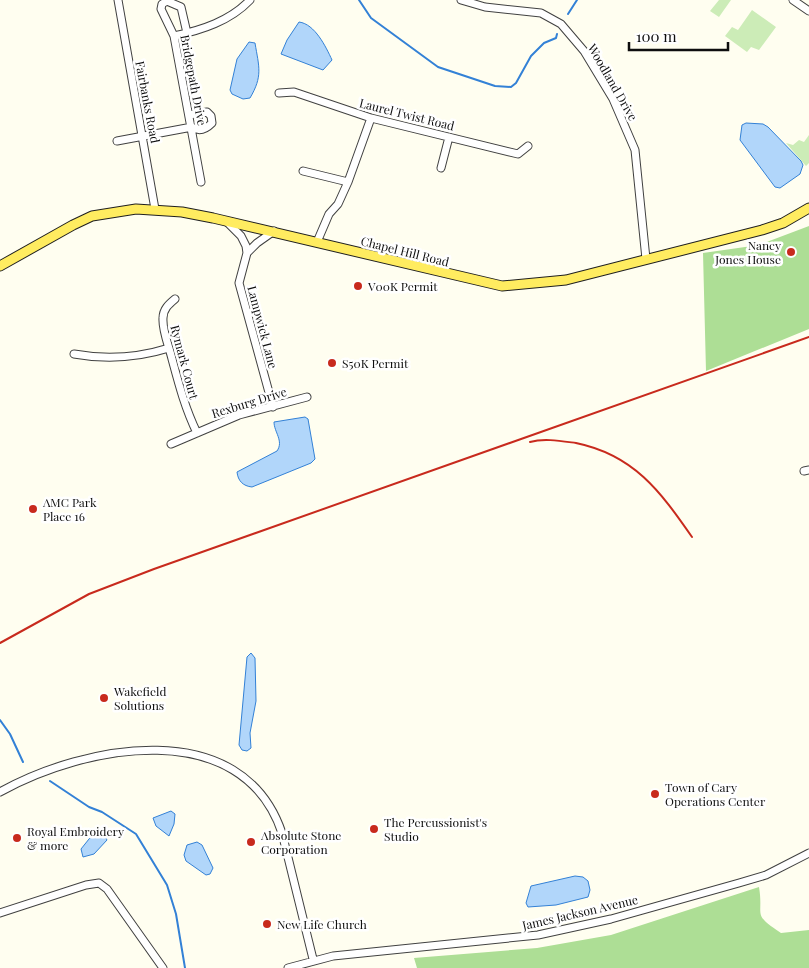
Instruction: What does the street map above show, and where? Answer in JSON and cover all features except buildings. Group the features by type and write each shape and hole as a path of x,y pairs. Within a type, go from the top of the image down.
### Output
{"main road":[{"name":"Chapel Hill Road","path":"0,266 92,216 114,211 155,209 182,212 274,231 502,286 566,280 783,224 809,208"}],"street":[{"name":"Fairbanks Road","path":"118,0 155,209"},
{"path":"174,36 213,25 232,15 250,0"},
{"name":"Woodland Drive","path":"461,0 484,7 541,13 561,24 584,51 613,99 635,150 646,259"},
{"path":"793,0 809,11"},
{"name":"Bridgepath Drive","path":"187,33 185,15 181,7 167,1 162,4 161,9 174,36 201,182"},
{"name":"Laurel Twist Road","path":"279,93 294,92 371,118 518,154 528,146"},
{"path":"117,141 192,127 198,130 206,128 212,123 211,116 203,112 189,114"},
{"path":"317,242 329,214 338,204 348,182 371,118"},
{"path":"441,168 449,137"},
{"path":"303,170 348,182"},
{"path":"227,222 241,236 247,253 256,243 274,231"},
{"name":"Lampwick Lane","path":"247,253 240,283 272,407"},
{"name":"Rymark Court","path":"175,299 168,304 163,316 183,401 197,432"},
{"path":"74,354 106,358 128,358 169,348"},
{"name":"Rexburg Drive","path":"172,444 239,415 307,397"},
{"path":"0,792 52,768 115,754 154,751 182,752 217,761 246,778 269,803 275,814 282,833 313,959"},
{"name":"James Jackson Avenue","path":"288,968 313,959 538,935 611,919 766,875 809,853"},
{"path":"0,913 86,885 99,883 107,889 163,968"}],"green space":[{"path":"719,0 731,0 719,17 710,11"},
{"path":"752,10 776,27 759,50 751,47 747,52 725,36 732,27 738,30"},
{"path":"809,135 809,163 806,166 786,143 793,145 799,140 804,142"},
{"path":"809,226 809,329 706,371 703,253 759,245"},
{"path":"759,887 761,914 766,922 781,933 809,930 809,968 417,968 414,958 537,948 611,935"}],"water":[{"path":"299,22 315,31 330,55 332,60 323,70 281,54 287,40"},
{"path":"249,42 255,43 259,71 257,84 250,98 243,99 232,94 230,90 237,59"},
{"path":"746,123 763,124 768,127 801,161 803,165 800,174 780,188 775,187 740,140 742,125"},
{"path":"305,417 308,419 315,459 311,463 252,487 246,486 238,478 237,472 277,451 279,447 274,422"},
{"path":"251,653 255,658 256,701 250,733 251,748 247,751 242,750 239,745 247,657"},
{"path":"171,811 175,814 174,824 169,836 156,826 153,818"},
{"path":"97,829 102,831 107,840 94,854 83,857 81,849"},
{"path":"197,842 202,845 213,868 210,874 206,875 186,861 184,855 187,845"},
{"path":"575,876 583,877 588,881 590,890 588,897 556,905 528,907 526,903 531,886"}],"waterway":[{"path":"359,0 371,18 438,67 495,86 511,87 516,83 531,56 544,43 556,38 557,34"},
{"path":"568,14 577,0"},
{"path":"0,720 10,734 23,762"},
{"path":"50,781 89,807 102,812 136,834 167,885 176,914 185,968"}],"railway":[{"path":"0,643 89,594 154,569 809,337"},
{"path":"530,442 547,440 576,443 614,456 644,477 657,490 692,537"}],"place":[{"name":"Nancy Jones House","path":"791,252"},
{"name":"V00K Permit","path":"358,286"},
{"name":"S50K Permit","path":"332,363"},
{"name":"AMC Park Place 16","path":"33,509"},
{"name":"Wakefield Solutions","path":"104,698"},
{"name":"Town of Cary Operations Center","path":"655,794"},
{"name":"The Percussionist's Studio","path":"374,829"},
{"name":"Royal Embroidery & more","path":"17,838"},
{"name":"Absolute Stone Corporation","path":"251,842"},
{"name":"New Life Church","path":"267,924"}]}
